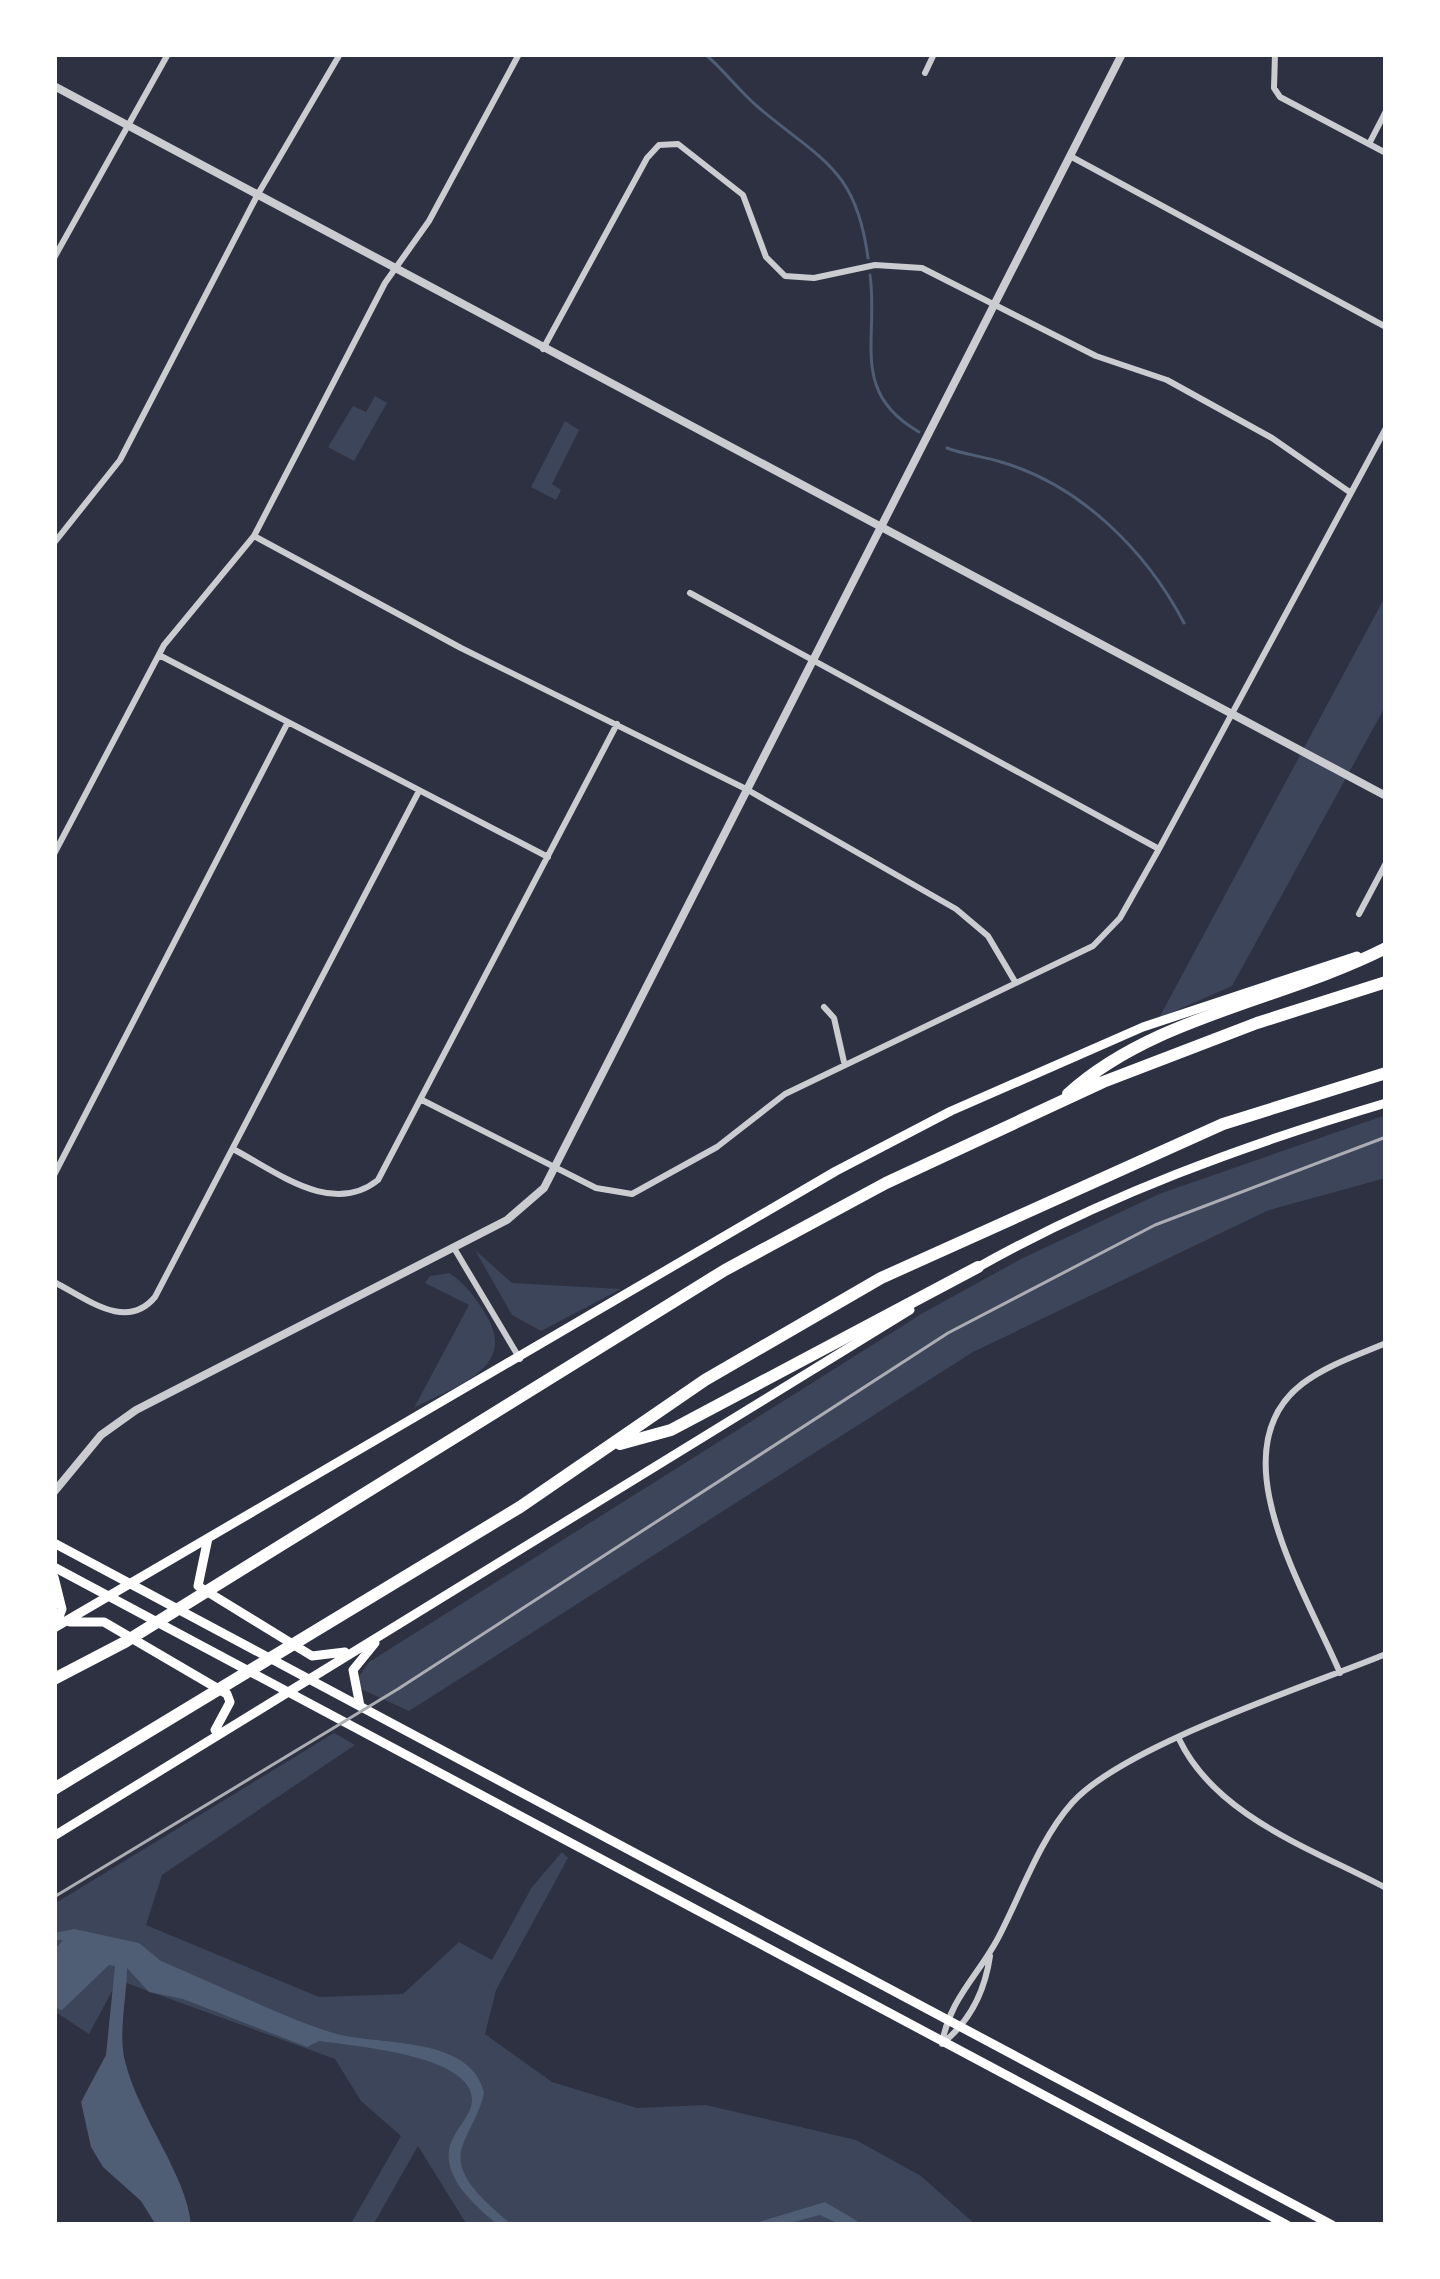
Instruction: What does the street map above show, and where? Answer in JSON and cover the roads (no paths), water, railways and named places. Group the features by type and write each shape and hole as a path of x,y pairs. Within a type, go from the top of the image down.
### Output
{"highway":[{"path":"1062,1100 1104,1061 1336,973 1386,947"},
{"path":"54,1679 125,1642 725,1270 886,1183 1062,1100 1257,1023 1386,982"},
{"path":"54,1789 219,1692 608,1448 705,1380 881,1278 1202,1132 1386,1073"},
{"path":"608,1448 671,1430 978,1267"}],"main road":[{"path":"57,1626 520,1360 836,1171 951,1112 1143,1027 1386,947"},
{"path":"54,1836 978,1267 1112,1200 1275,1136 1386,1103"},
{"path":"208,1538 198,1586 312,1656 358,1648"},
{"path":"54,1543 1332,2225"},
{"path":"54,1567 1287,2225"},
{"path":"54,1577 62,1609 57,1626"},
{"path":"57,1626 104,1622 227,1694 230,1702 213,1735"},
{"path":"360,1706 353,1670 390,1628"},
{"path":"521,1817 531,1799"},
{"path":"664,1895 675,1875"},
{"path":"1162,2160 1174,2140"}],"street":[{"path":"54,258 168,54"},
{"path":"54,543 120,460 258,194 340,54"},
{"path":"54,854 159,655 254,536 396,268 429,221 519,54"},
{"path":"925,73 934,54"},
{"path":"54,1492 101,1435 136,1410 519,1212 556,1169 1121,54"},
{"path":"1275,54 1274,88 1280,97 1386,153"},
{"path":"54,86 1386,796"},
{"path":"1369,143 1386,111"},
{"path":"543,349 647,158 669,143 698,154 729,178 751,211 766,257 785,276 814,278 874,265 935,273 1096,356 1168,380 1272,438 1351,493"},
{"path":"1070,156 1386,327"},
{"path":"422,1100 556,1169 614,1193 652,1187 717,1147 774,1101 844,1062 1093,946 1108,933 1159,849 1386,428"},
{"path":"254,536 746,789 968,917 988,936 1014,980"},
{"path":"690,593 1159,849"},
{"path":"159,655 548,857"},
{"path":"54,1174 287,724"},
{"path":"233,1149 320,1193 356,1193 385,1169 617,724"},
{"path":"54,1282 121,1314 146,1308 418,791"},
{"path":"54,830 64,835"},
{"path":"1359,914 1386,863"},
{"path":"824,1007 833,1018 844,1062"},
{"path":"454,1248 520,1360"},
{"path":"1340,1673 1270,1507 1264,1447 1285,1399 1299,1385 1386,1343"},
{"path":"942,2044 946,2018 970,1974 990,1952 1070,1805 1100,1778 1179,1739 1386,1654"},
{"path":"1179,1739 1192,1767 1219,1798 1386,1888"},
{"path":"942,2044 962,2027 986,1982 990,1952"}],"waterway":[{"path":"705,54 751,101 832,168 854,203 868,258"},
{"path":"870,275 875,382 897,416 919,432"},
{"path":"947,448 1030,473 1084,504 1131,547 1184,623"}],"railway":[{"path":"54,1897 398,1689 948,1333 1155,1225 1386,1137"}]}
